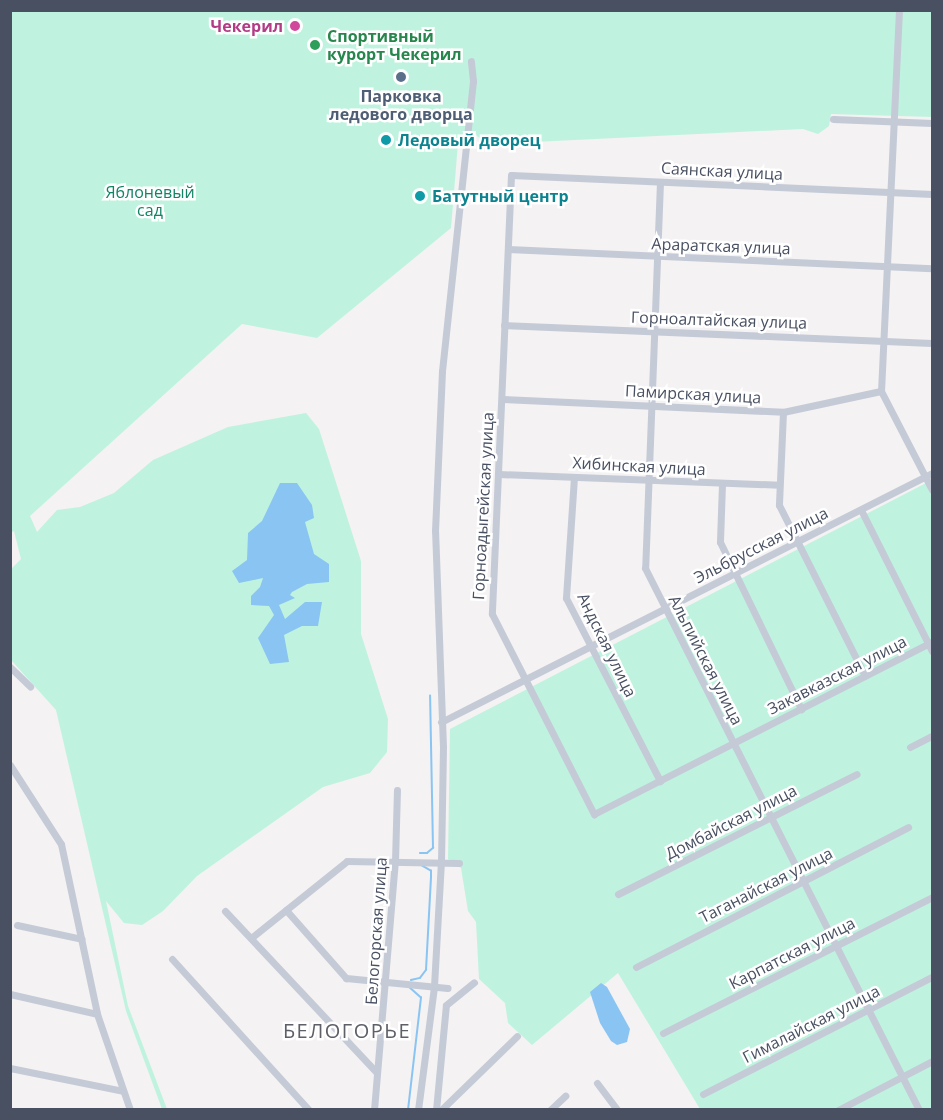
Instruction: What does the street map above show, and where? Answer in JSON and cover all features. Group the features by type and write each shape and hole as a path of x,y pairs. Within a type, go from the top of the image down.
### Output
{"street":[{"path":"899,10 881,391 929,475 933,490"},
{"path":"418,1110 434,986 441,862 441,722 435,531 442,371 473,81 471,61"},
{"path":"833,119 933,123"},
{"name":"Саянская улица","path":"511,175 933,194"},
{"name":"Горноадыгейская улица","path":"511,175 492,615 594,814"},
{"name":"Альпийская улица","path":"660,182 645,568 919,1110"},
{"name":"Араратская улица","path":"508,249 933,268"},
{"name":"Горноалтайская улица","path":"504,325 933,343"},
{"name":"Памирская улица","path":"502,399 783,412 881,391"},
{"path":"783,412 779,506 865,676"},
{"name":"Хибинская улица","path":"499,474 779,485"},
{"name":"Эльбрусская улица","path":"441,722 929,475"},
{"name":"Андская улица","path":"574,477 566,598 660,781"},
{"path":"722,484 720,542 801,709"},
{"path":"861,510 931,645"},
{"name":"Закавказская улица","path":"594,814 865,676 931,645"},
{"path":"10,667 30,686"},
{"path":"910,747 933,736"},
{"path":"10,765 61,844 97,1014 130,1110"},
{"name":"Домбайская улица","path":"618,894 857,774"},
{"name":"Белогорская улица","path":"374,1110 395,861 397,790"},
{"name":"Таганайская улица","path":"636,967 908,827"},
{"path":"251,938 347,861 459,863"},
{"name":"Карпатская улица","path":"663,1033 933,897"},
{"path":"286,910 346,978 448,988"},
{"path":"225,911 376,1072"},
{"path":"17,925 82,939"},
{"path":"172,959 309,1110"},
{"name":"Гималайская улица","path":"703,1094 933,978"},
{"path":"436,1110 446,1005 474,982"},
{"path":"10,994 97,1014"},
{"path":"441,1110 517,1036"},
{"path":"838,1110 933,1061"},
{"path":"10,1068 123,1091"},
{"path":"597,1083 617,1110"},
{"path":"550,1110 565,1096"}],"green space":[{"name":"Спортивный курорт Чекерил","path":"11,11 932,11 932,117 831,114 829,126 818,134 803,129 490,144 475,135 458,143 451,228 317,338 242,324 30,516 37,532 57,510 80,507 114,493 153,460 228,427 306,413 319,429 361,561 361,634 388,719 387,752 370,773 323,787 197,876 163,911 142,925 124,923 106,901 128,1006 167,1109 162,1109 126,1011 56,710 11,660 11,569 21,559 14,531 10,533"},
{"path":"932,480 932,1109 700,1109 618,973 532,1045 508,1023 505,1003 479,979 476,922 468,911 461,868 448,859 450,729"}],"water":[{"path":"280,483 297,483 312,505 314,518 305,522 314,554 329,564 329,582 307,584 292,592 290,595 295,598 279,605 285,619 305,602 322,602 318,626 302,626 284,635 289,662 270,664 258,638 274,615 269,606 251,605 251,596 260,587 263,578 239,583 232,571 247,560 248,533 262,521"},
{"path":"601,983 607,987 630,1029 627,1042 617,1045 611,1041 600,1023 590,992"}],"waterway":[{"path":"420,853 427,853 433,848 430,696"},
{"path":"411,980 420,978 426,970 431,871 422,866"},
{"path":"408,1110 421,998 410,988"}],"place":[{"name":"Чекерил","path":"295,26"},
{"name":"Спортивный курорт Чекерил","path":"315,45"},
{"name":"Парковка ледового дворца","path":"401,77"},
{"name":"Ледовый дворец","path":"386,140"},
{"name":"Батутный центр","path":"420,196"}],"district":[{"name":"БЕЛОГОРЬЕ","path":"347,1030"}],"park label":[{"name":"Яблоневый сад","path":"150,201"}]}
